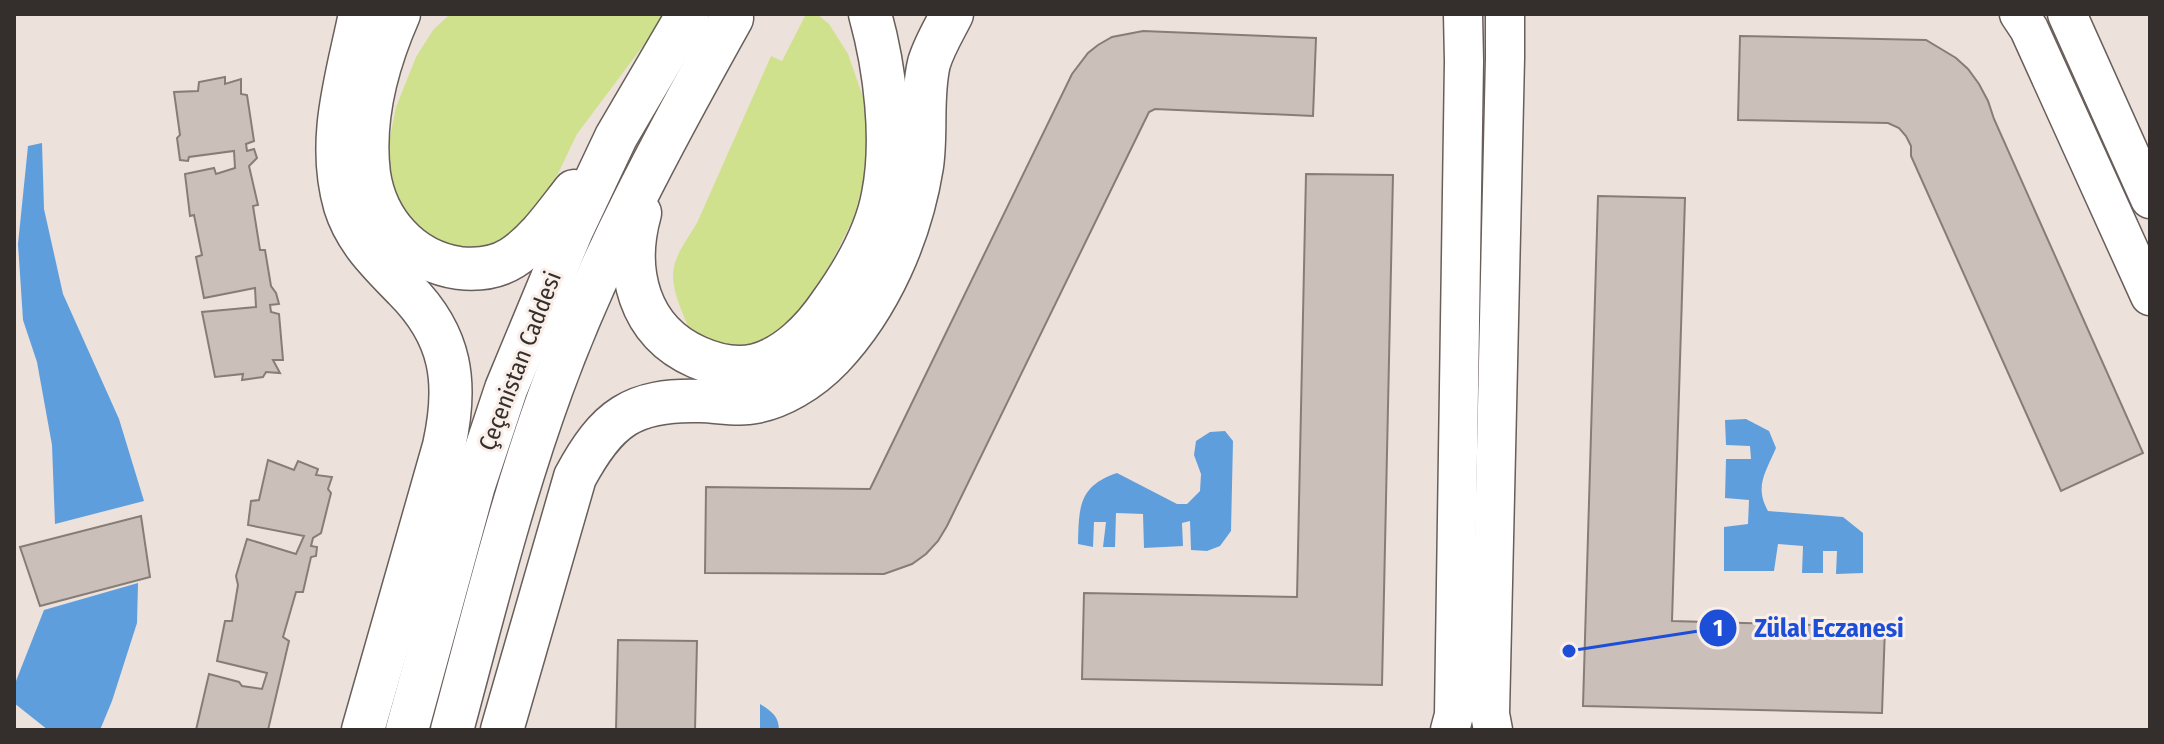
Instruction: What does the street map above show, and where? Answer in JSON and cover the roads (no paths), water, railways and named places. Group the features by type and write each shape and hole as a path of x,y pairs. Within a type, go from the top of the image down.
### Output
{"main road":[{"path":"360,14 341,99 338,147 341,189 351,220 366,249 421,306 434,326 450,367 452,393 444,446 363,730"},
{"path":"399,14 374,82 369,173 379,208 389,225 414,251 432,261 465,268 495,266 511,259 547,227 616,137"},
{"name":"Çeçenistan Caddesi","path":"407,730 474,485 506,389 572,230 616,137 688,14"},
{"path":"654,162 636,226 632,254 635,280 652,321 667,340 706,361 730,367 756,365 778,356 801,339 821,318 843,287 873,229 883,198 887,171 886,110 870,14"},
{"path":"502,730 575,477 590,449 609,426 636,408 665,401 748,403 779,395 831,358 874,299 891,269 913,204 922,165 924,100 929,63 952,14"},
{"path":"1456,14 1464,61"},
{"path":"1450,730 1454,715 1463,14"},
{"path":"1493,730 1490,714 1505,14"},
{"path":"1505,58 1522,14"},
{"path":"2019,14 2029,29 2150,296"},
{"path":"2067,14 2150,199"},
{"name":"Çeçenistan Caddesi","path":"452,730 512,504 587,300 654,162 732,18"},
{"path":"1462,188 1503,186"}],"water":[{"path":"42,143 44,209 63,294 119,419 144,501 55,524 52,445 37,362 23,320 18,244 28,146"},
{"path":"1746,419 1769,431 1776,448 1762,486 1768,511 1843,517 1863,533 1863,573 1836,574 1837,551 1823,551 1823,573 1802,573 1803,546 1778,544 1774,571 1724,571 1724,527 1748,524 1749,500 1725,498 1726,459 1751,459 1750,446 1726,445 1725,420"},
{"path":"1225,431 1233,441 1231,531 1220,546 1207,551 1191,550 1190,521 1182,523 1183,546 1144,548 1143,514 1116,513 1115,547 1103,547 1106,522 1094,522 1093,547 1078,544 1083,500 1104,478 1117,473 1177,504 1187,504 1200,491 1201,474 1194,455 1196,441 1210,432"},
{"path":"138,583 137,623 100,730 48,730 14,703 14,686 44,610"},
{"path":"760,704 776,717 779,730 760,730"}],"place":[{"name":"Zülal Eczanesi","path":"1569,651"}]}
